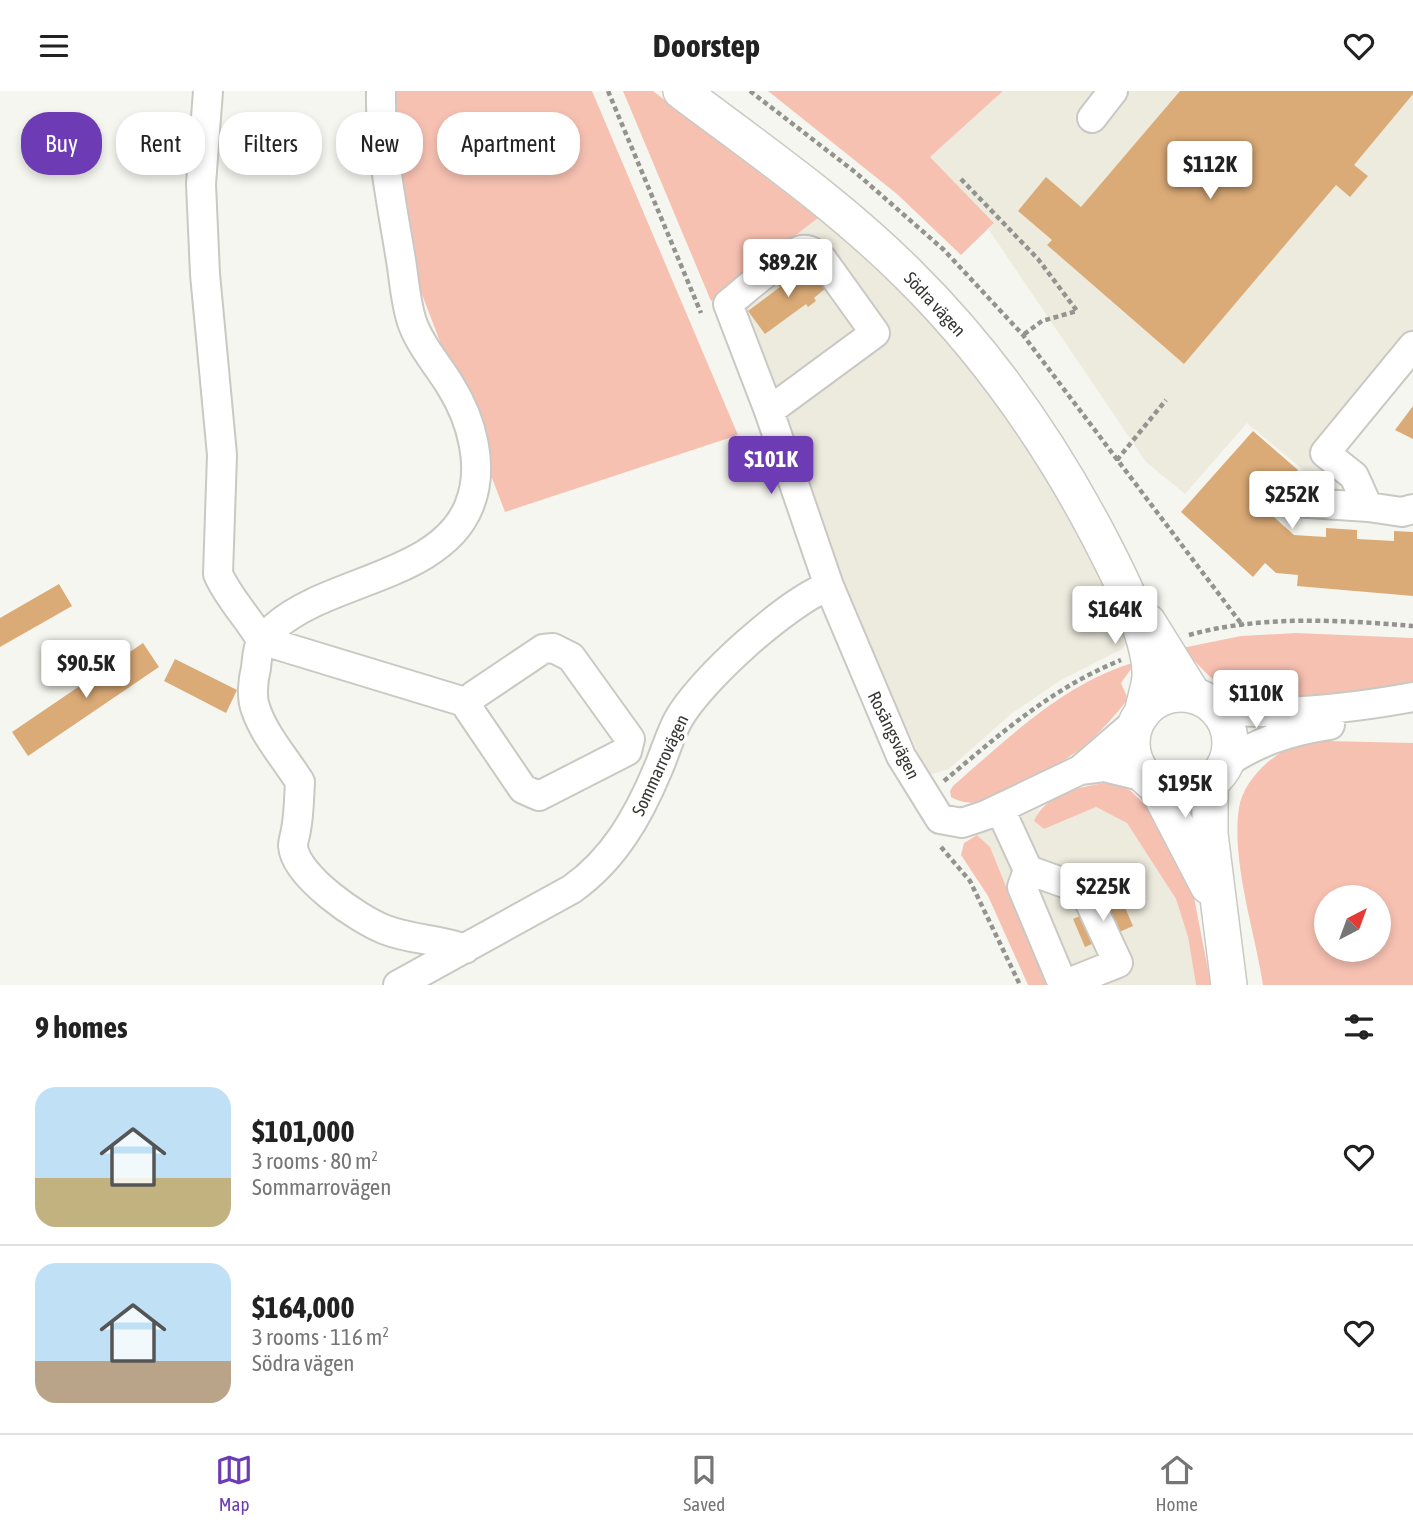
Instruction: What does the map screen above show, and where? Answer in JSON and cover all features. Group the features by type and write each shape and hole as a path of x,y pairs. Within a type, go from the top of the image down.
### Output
{"main road":[{"name":"Södra vägen","path":"681,91 830,205 898,264 977,349 1034,426 1085,510 1120,578 1205,703"},
{"name":"Södra vägen","path":"1120,578 1148,660 1150,678 1140,717"},
{"path":"1219,911 1199,866 1151,782 1138,767 1132,747 1133,731 1140,717 1164,697 1182,694 1205,703 1228,733 1229,749 1218,773 1210,834 1228,985"},
{"path":"1151,782 1168,791 1184,792 1218,773"}],"street":[{"path":"208,91 201,184 205,274 222,455 218,575 225,590 249,619 261,640 468,703"},
{"path":"381,91 380,121 386,169 411,321 429,355 452,387 473,439 477,464 475,486 468,508 453,532 439,545 405,564 288,615 261,640 254,676 254,706 262,726 300,782 293,844 296,862 312,879 358,916 385,930 412,938 446,942 465,949"},
{"path":"1092,118 1113,91"},
{"path":"769,411 875,333 822,259 813,252 803,250 790,257 728,304 769,411 821,589"},
{"path":"1368,507 1353,476 1325,453 1413,346"},
{"path":"1294,502 1402,512 1413,509"},
{"name":"Sommarrovägen","path":"398,985 572,889 596,872 633,822 678,720 715,674 821,589"},
{"name":"Rosängsvägen","path":"821,589 901,756 940,818 962,823 1000,809 1080,770 1140,717"},
{"path":"553,648 571,657 629,734 627,751 539,796 533,795 523,789 468,708 468,703 473,696 543,649 553,648"},
{"path":"1205,703 1281,712 1360,707 1413,697"},
{"path":"1218,773 1262,741 1296,730 1413,717"},
{"path":"629,734 678,720"},
{"name":"Rosängsvägen","path":"1080,770 1104,767 1151,782"},
{"path":"1000,809 1028,870 1022,887 1063,985 1118,963 1084,890 1028,870"}],"path":[{"path":"961,179 1038,259 1077,311 1042,321 1023,335"},
{"path":"1117,460 1166,400"},
{"path":"1184,637 1243,626 1316,621 1413,626"},
{"path":"943,782 1034,706 1084,675 1123,659"}],"shaded area":[{"path":"395,91 592,91 738,435 505,512 418,284 400,175 423,175 423,112 396,112"},
{"path":"623,91 653,91 818,218 711,301"},
{"path":"768,91 1003,91 930,157 994,223 961,255 897,194"},
{"path":"1003,91 1413,91 1413,359 1320,484 1247,423 1185,494 1146,462 989,230 994,223 930,157"},
{"path":"818,218 878,267 960,356 1044,471 1099,570 1132,637 1122,649 1061,680 1011,714 949,769 929,775 762,427 711,301"},
{"path":"1296,633 1413,638 1413,686 1267,702 1237,697 1208,675 1182,648 1241,636"},
{"path":"1136,662 1121,683 1128,699 1105,726 1079,750 1029,780 987,799 971,803 951,797 953,786 1038,714 1085,683"},
{"path":"1306,742 1413,743 1413,985 1263,985 1238,851 1239,808 1246,788 1268,762 1286,749"},
{"path":"1118,782 1152,812 1192,887 1211,985 1196,985 1188,937 1176,899 1127,823 1096,807 1044,829 1034,821 1040,811 1058,796 1094,785"},
{"path":"1096,807 1127,823 1176,899 1188,937 1196,985 1046,985 990,847 977,835 1040,808 1034,821 1044,829"},
{"path":"977,835 990,847 1046,985 1028,985 988,896 961,855 964,843"}],"building":[{"path":"1180,91 1413,91 1354,165 1368,176 1350,197 1336,185 1184,364 1047,245 1052,240 1018,211 1046,177 1081,207"},
{"path":"810,265 827,287 814,298 816,301 808,307 806,304 765,334 748,311 780,287 777,283 787,275 790,279"},
{"path":"1413,406 1413,439 1395,430"},
{"path":"1253,431 1298,470 1264,508 1294,535 1326,537 1326,528 1357,530 1357,539 1394,541 1394,531 1413,532 1413,596 1297,586 1298,575 1276,573 1265,563 1253,577 1181,512"},
{"path":"59,584 72,606 0,647 0,618"},
{"path":"143,643 159,667 28,756 12,732"},
{"path":"175,659 237,690 226,713 164,681"},
{"path":"1121,898 1133,926 1085,947 1073,919"}]}
